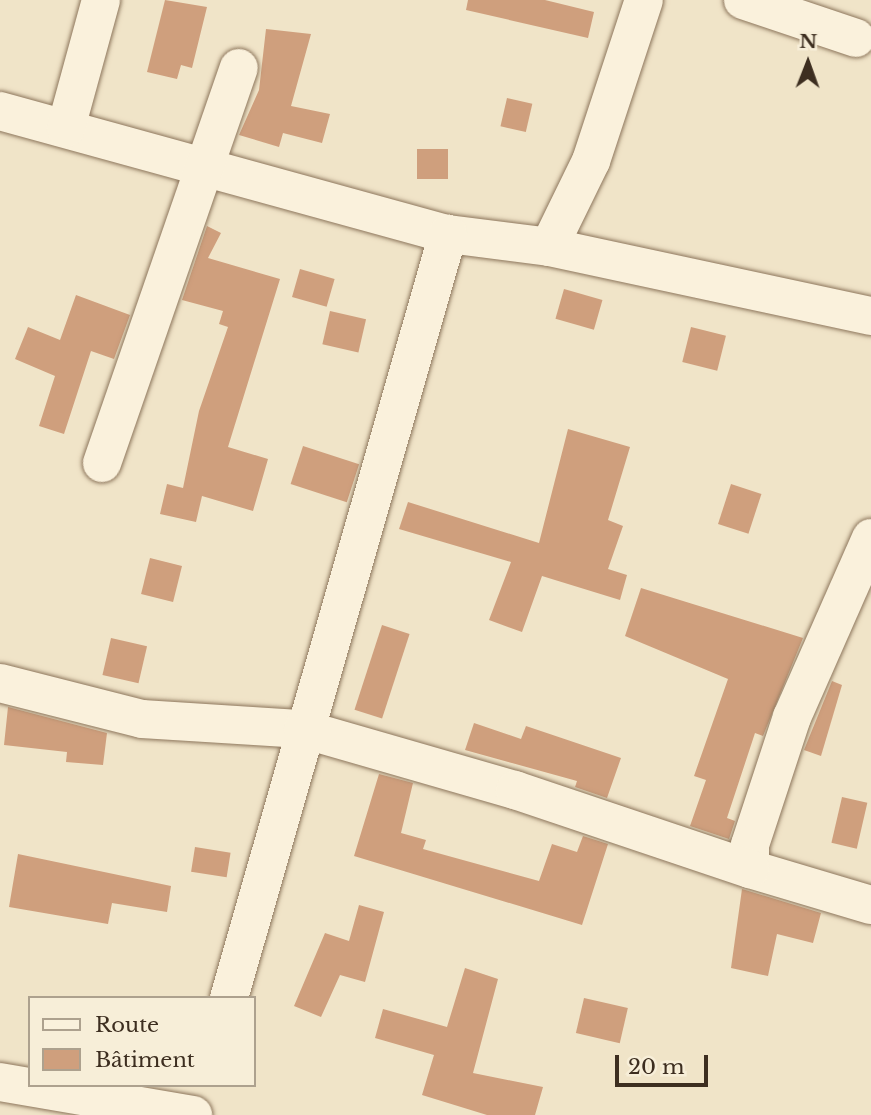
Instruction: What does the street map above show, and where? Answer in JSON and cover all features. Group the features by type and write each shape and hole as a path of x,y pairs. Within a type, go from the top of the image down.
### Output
{"street":[{"path":"66,128 100,0"},
{"path":"549,247 592,161 644,0"},
{"path":"743,0 856,38"},
{"path":"102,463 208,168 239,68"},
{"path":"0,111 448,234 549,247 871,316"},
{"path":"230,996 303,729 448,234"},
{"path":"750,869 750,845 772,770 871,538"},
{"path":"0,683 142,719 303,729 515,790 750,869 871,905"},
{"path":"0,1082 28,1087"},
{"path":"30,1087 195,1115 204,1087"}],"building":[{"path":"165,0 207,7 192,68 181,65 177,79 147,72"},
{"path":"468,0 545,0 594,12 588,38 466,10"},
{"path":"266,29 311,34 291,106 330,114 322,143 283,133 279,147 239,135 259,90"},
{"path":"507,98 532,104 526,132 500,126"},
{"path":"417,149 448,149 448,179 417,179"},
{"path":"207,226 221,233 208,258 280,279 228,447 268,459 253,511 202,496 196,522 160,514 167,484 183,488 199,411 228,327 219,324 223,311 182,300"},
{"path":"300,269 335,279 327,307 292,297"},
{"path":"564,289 602,300 594,330 555,319"},
{"path":"76,295 130,315 114,359 91,351 64,434 39,426 55,376 15,359 28,327 60,340"},
{"path":"330,311 366,319 358,352 322,344"},
{"path":"691,327 726,336 717,371 682,362"},
{"path":"568,429 630,447 608,520 623,526 608,569 627,575 620,600 542,576 522,632 489,620 511,562 399,529 408,502 539,543"},
{"path":"303,446 359,464 347,502 291,484"},
{"path":"731,484 761,494 748,534 718,524"},
{"path":"150,558 182,566 173,602 141,594"},
{"path":"641,588 803,638 763,736 755,733 727,818 735,821 729,839 690,826 706,780 694,776 728,679 625,636"},
{"path":"382,625 410,634 382,719 354,710"},
{"path":"111,638 147,646 139,683 102,675"},
{"path":"832,681 842,685 821,756 804,750"},
{"path":"8,707 107,733 103,765 66,762 67,752 4,745"},
{"path":"474,723 521,739 526,726 621,758 607,798 575,787 577,781 465,750"},
{"path":"379,774 413,783 401,833 426,840 423,849 539,881 552,844 577,852 583,836 608,844 582,925 354,856"},
{"path":"842,797 867,803 857,849 831,843"},
{"path":"195,847 231,853 227,877 191,872"},
{"path":"18,854 171,886 167,912 112,903 108,924 9,907"},
{"path":"742,889 821,913 813,943 777,934 768,976 731,968"},
{"path":"359,905 384,912 365,982 340,975 321,1017 294,1006 325,933 349,941"},
{"path":"465,968 498,979 473,1073 543,1087 535,1115 487,1115 422,1095 434,1055 375,1038 383,1009 447,1027"},
{"path":"584,998 628,1008 620,1043 576,1033"}]}
